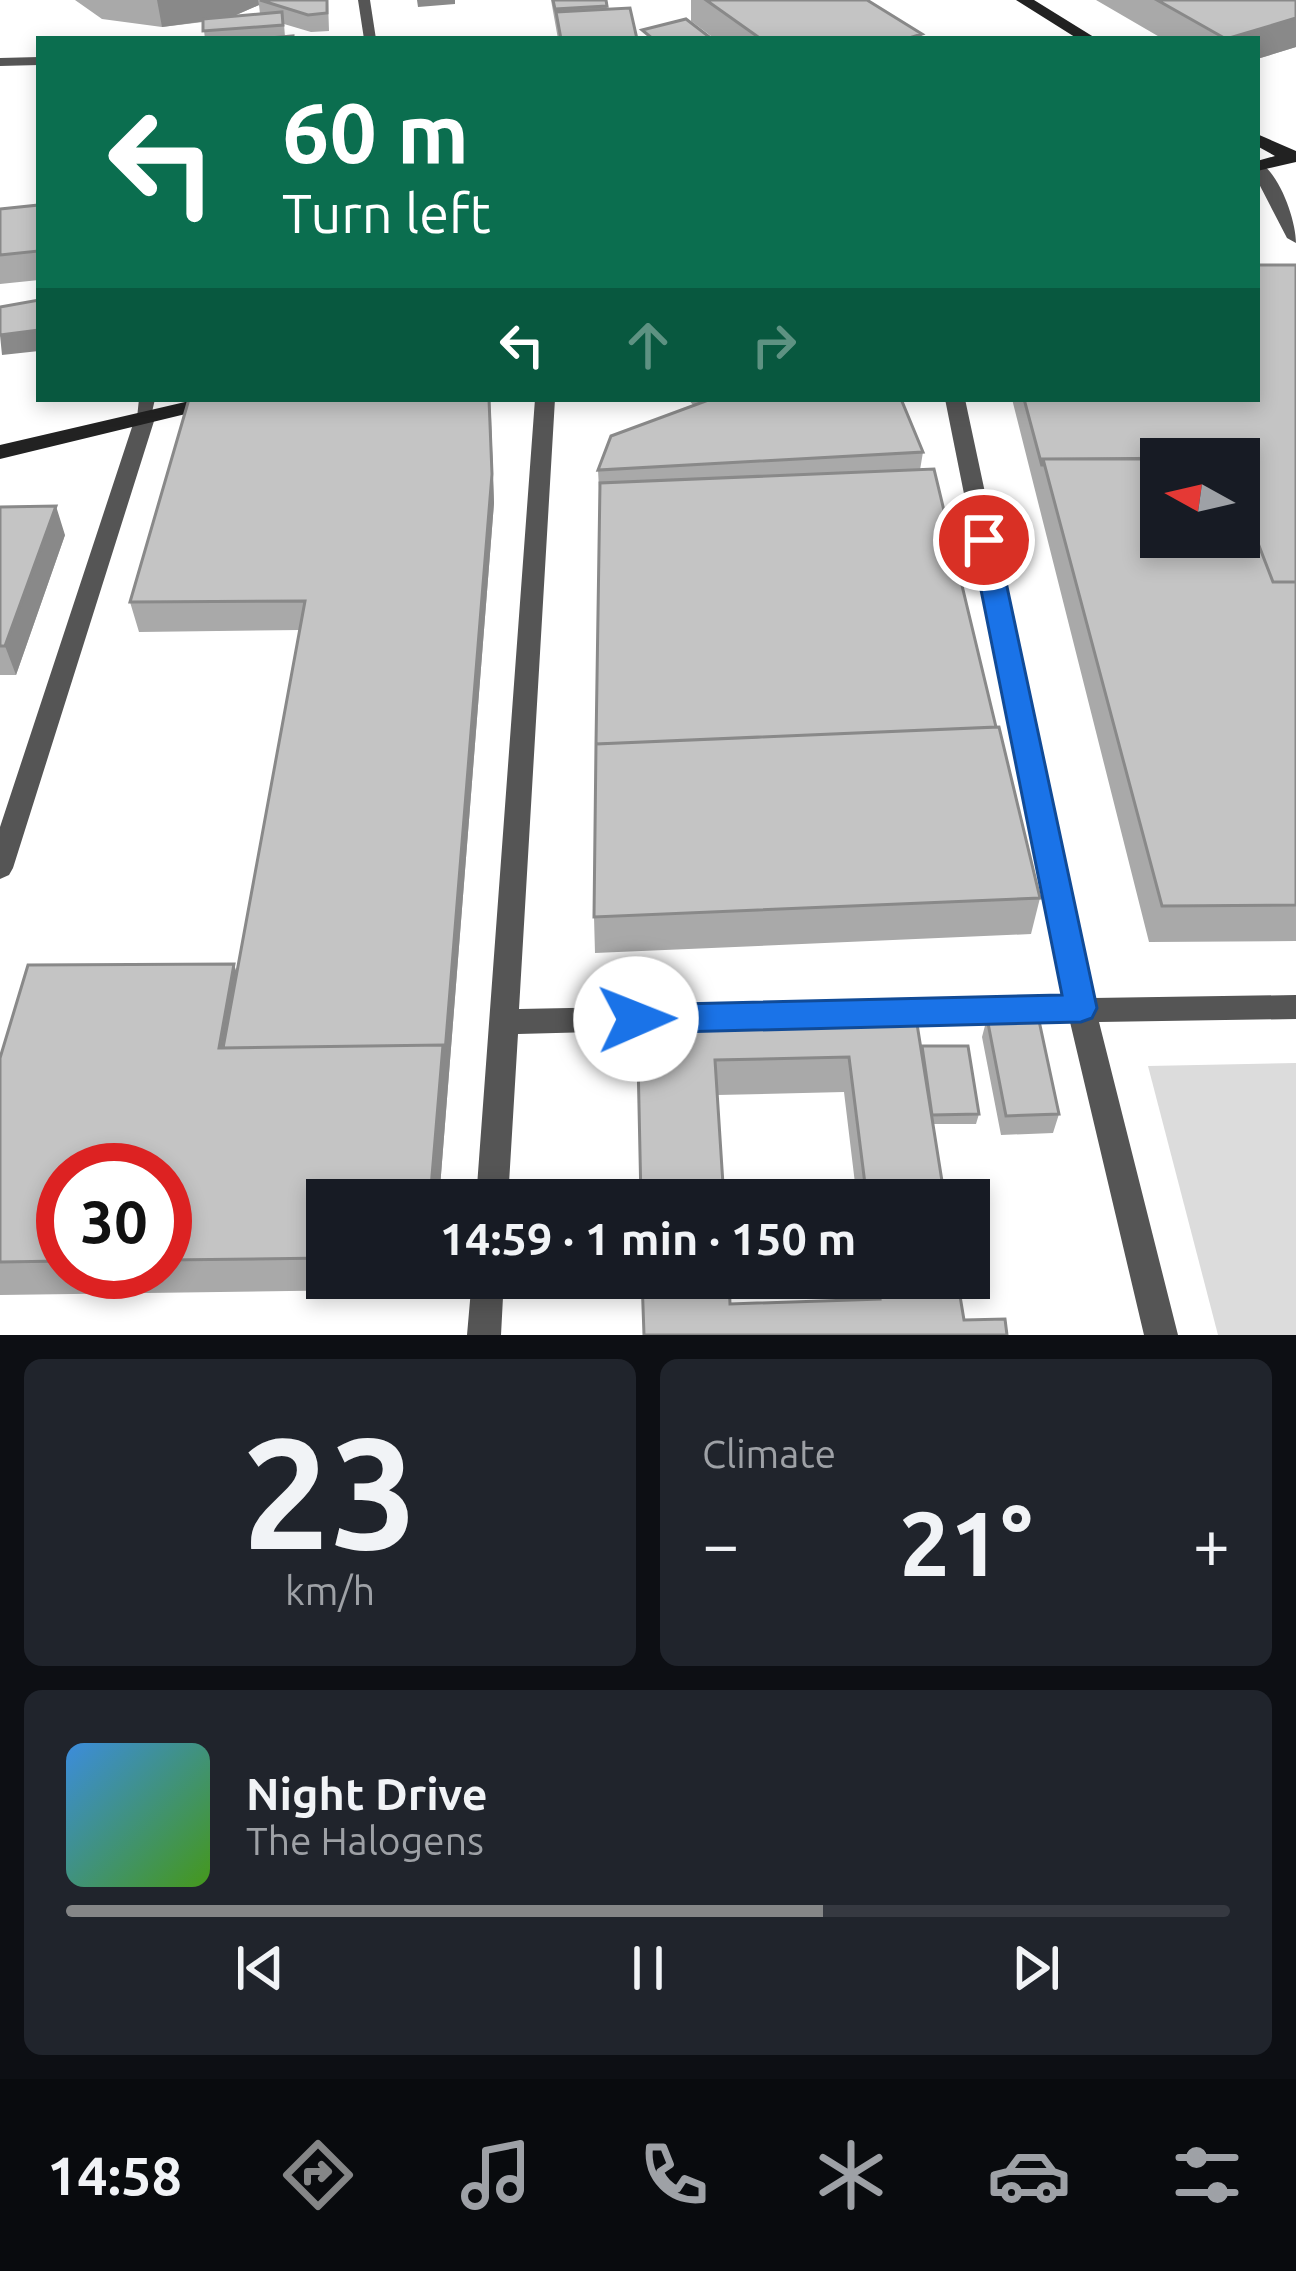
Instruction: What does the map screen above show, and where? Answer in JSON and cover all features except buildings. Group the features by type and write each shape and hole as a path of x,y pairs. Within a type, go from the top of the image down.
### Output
{"street":[{"path":"1023,0 1084,36"},
{"path":"1260,140 1293,157"},
{"path":"1260,165 1293,157"},
{"path":"1260,170 1296,238"},
{"path":"0,452 146,408 198,402"},
{"path":"493,1179 545,402"},
{"path":"956,402 1081,1008 1161,1335"},
{"path":"0,868 146,408"},
{"path":"850,1014 1296,1007"},
{"path":"503,1022 711,1017"},
{"path":"484,1335 487,1299"}],"lane":[{"path":"364,0 370,36"},
{"path":"0,62 36,61"}],"shaded area":[{"path":"1296,1063 1296,1335 1218,1335 1148,1066"}],"route":[{"path":"636,1019 1081,1008 984,540"}]}
